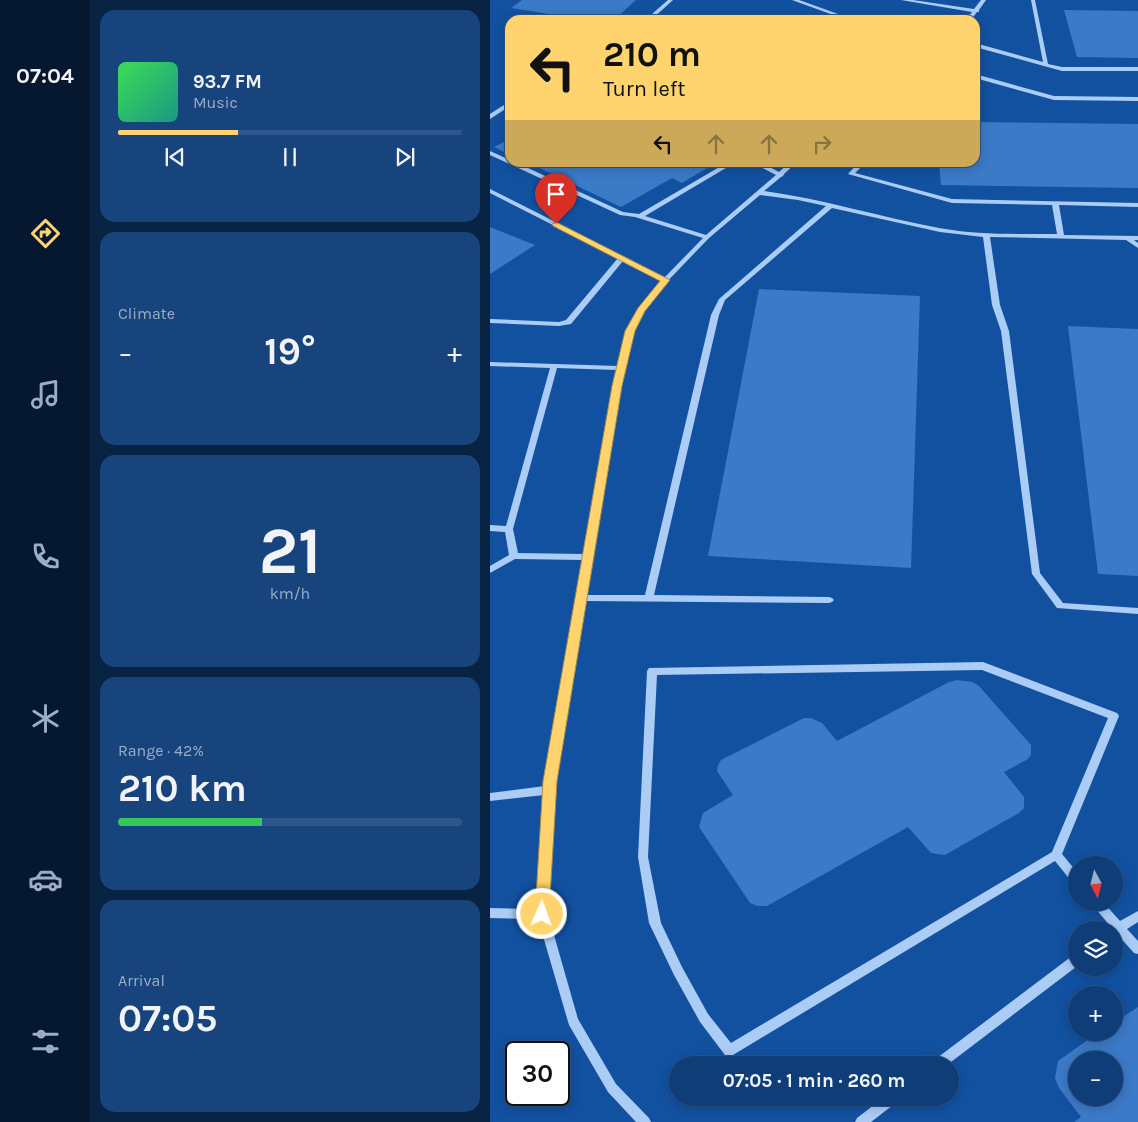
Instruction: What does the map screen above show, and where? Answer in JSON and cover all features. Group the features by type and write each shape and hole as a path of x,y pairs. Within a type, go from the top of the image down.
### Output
{"street":[{"path":"654,15 672,0"},
{"path":"794,0 838,15"},
{"path":"903,0 977,11"},
{"path":"973,15 984,0"},
{"path":"1033,0 1046,65"},
{"path":"980,46 1062,69 1138,69"},
{"path":"980,77 1054,98 1138,100"},
{"path":"490,153 505,160"},
{"path":"520,167 622,214 640,216 707,237"},
{"path":"640,216 724,167"},
{"path":"764,167 781,175"},
{"path":"642,1121 612,1088 572,1021 542,914 544,853 550,790 588,557 621,368 630,331 641,310 666,280 707,237 789,167"},
{"path":"858,167 851,174 952,201 1138,205"},
{"path":"490,191 666,280"},
{"path":"1055,203 1060,237"},
{"path":"648,598 716,315 722,299 831,205"},
{"path":"986,235 996,305 1005,331 1036,574 1060,606 1138,611"},
{"path":"1128,238 1138,238"},
{"path":"1128,238 1138,246"},
{"path":"490,321 559,324 568,322 622,258"},
{"path":"490,364 621,368"},
{"path":"514,556 509,529 554,366"},
{"path":"490,528 509,529"},
{"path":"490,570 514,556 588,557"},
{"path":"581,598 829,600"},
{"path":"983,666 1114,716 1056,855 729,1051 704,1018 654,923 643,857 652,671 983,666"},
{"path":"490,797 550,790"},
{"path":"1123,936 1138,949"},
{"path":"949,1056 1068,966"},
{"path":"861,1122 882,1106"}],"lane":[{"path":"490,118 505,107"},
{"path":"761,192 831,205 940,230 986,235 1128,238"},
{"path":"1056,855 1068,870"},
{"path":"490,913 542,914"},
{"path":"1123,926 1138,916"}],"building":[{"path":"522,0 636,0 620,15 555,15 511,8"},
{"path":"1064,10 1138,11 1138,58 1077,57"},
{"path":"980,122 1138,124 1138,188 941,185 939,167 980,167"},
{"path":"505,142 505,152 494,147"},
{"path":"537,167 709,167 682,183 672,178 621,207"},
{"path":"490,227 535,245 490,274"},
{"path":"759,289 920,296 911,568 708,556"},
{"path":"1068,326 1138,329 1138,576 1098,574"},
{"path":"957,680 972,682 979,686 1031,745 1031,755 1028,759 1004,772 1024,797 1024,808 1019,813 945,855 931,853 908,827 767,906 758,906 750,903 699,827 703,813 733,795 717,771 721,760 804,718 811,718 822,723 837,741 949,682"},
{"path":"1138,1007 1138,1122 1074,1122 1081,1117 1073,1106 1123,1106 1123,1051 1072,1051 1086,1041 1123,1041 1123,1017"},
{"path":"1068,1054 1068,1100 1059,1088 1055,1078 1058,1061"}],"route":[{"path":"542,914 544,853 550,781 617,386 630,331 641,310 666,280 556,224"}]}
